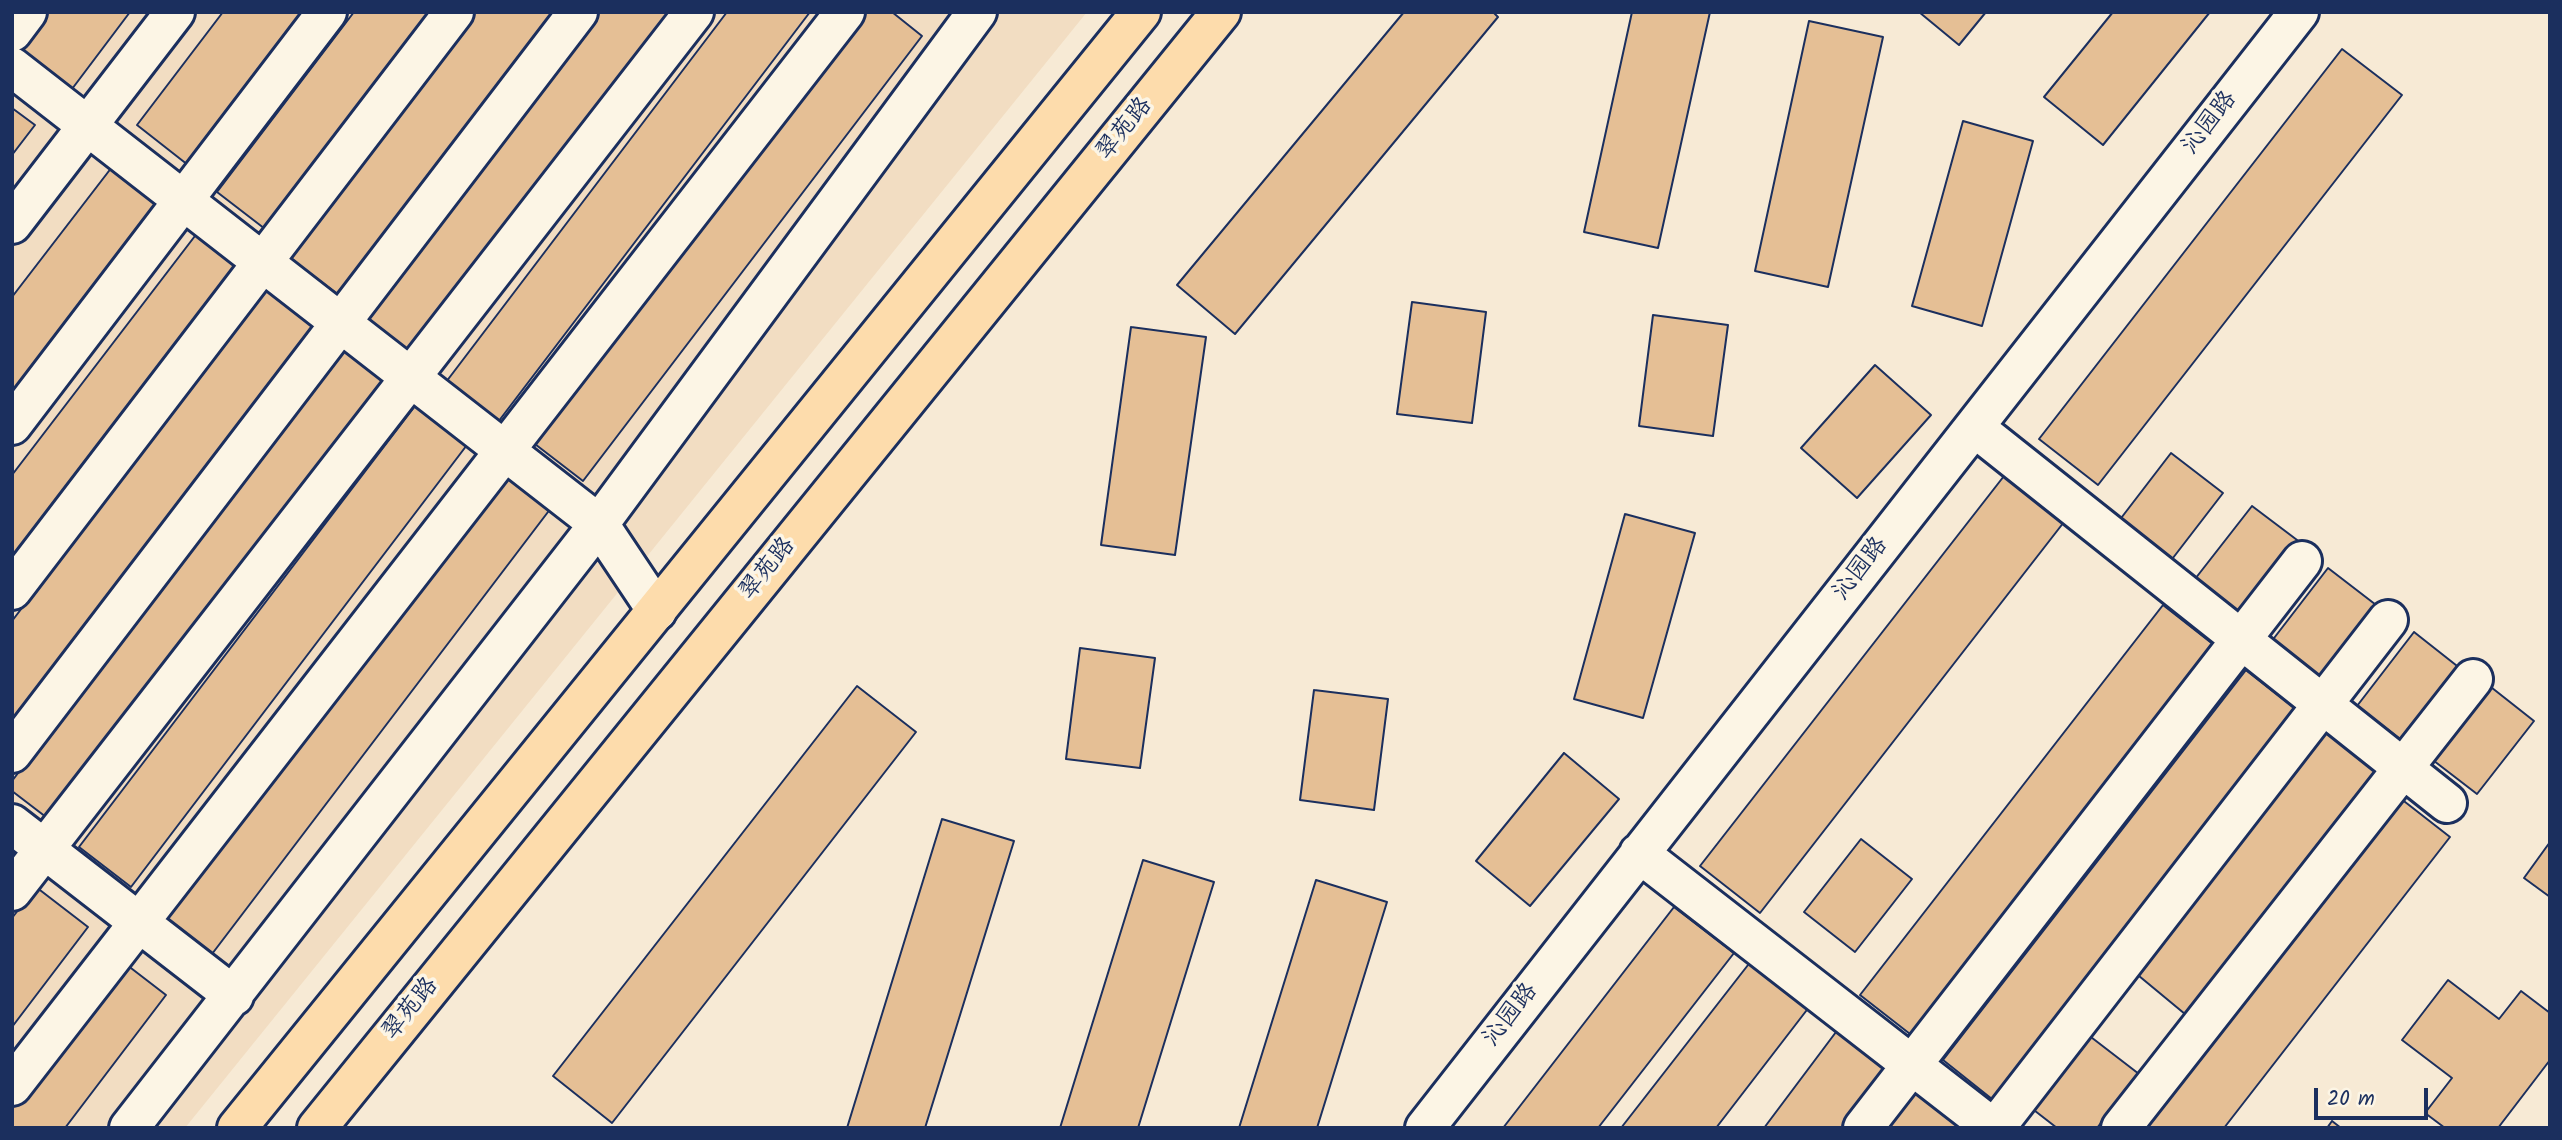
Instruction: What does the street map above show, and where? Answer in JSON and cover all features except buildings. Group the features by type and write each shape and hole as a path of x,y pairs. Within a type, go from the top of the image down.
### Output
{"main road":[{"name":"翠苑路","path":"317,1128 1221,12"},
{"path":"237,1128 657,611 1126,17"}],"street":[{"path":"12,32 27,12"},
{"path":"12,224 175,12"},
{"path":"12,425 327,12"},
{"path":"12,590 454,12"},
{"path":"12,753 578,12"},
{"path":"12,891 694,12"},
{"path":"12,1086 845,12"},
{"path":"129,1128 599,524 977,12"},
{"name":"沁园路","path":"1424,1128 2299,12"},
{"path":"12,67 90,125 599,524 657,611"},
{"path":"1974,427 2447,803"},
{"path":"1863,1128 2302,561"},
{"path":"1639,853 1994,1128 2388,620"},
{"path":"2121,1128 2473,679"},
{"path":"12,824 234,996"}],"shaded area":[{"path":"12,12 1087,12 185,1128 12,1128"}]}
